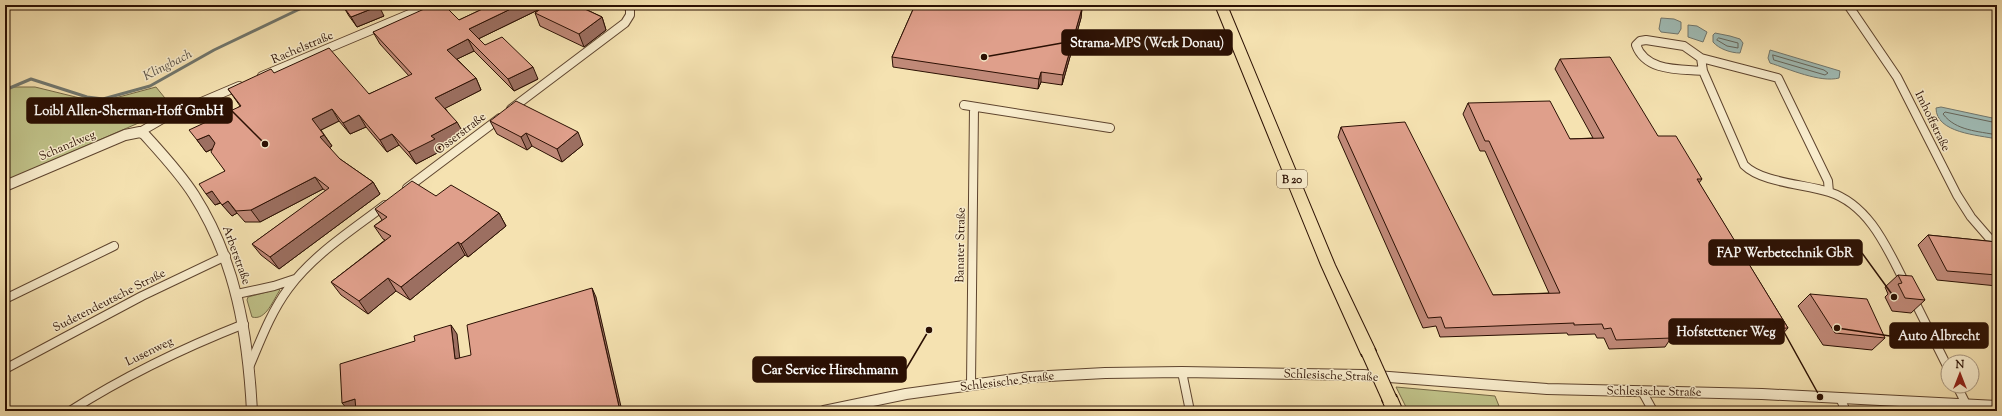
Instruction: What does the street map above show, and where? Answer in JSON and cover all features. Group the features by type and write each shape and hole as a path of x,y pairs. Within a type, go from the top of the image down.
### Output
{"highway":[{"name":"B 20","path":"1221,5 1328,266 1392,405"}],"street":[{"name":"Rachelstraße","path":"254,80 431,5"},
{"name":"Osserstraße","path":"403,192 624,23 630,17 631,12 630,8 626,5"},
{"name":"Imhoffstraße","path":"1848,5 1897,77 1924,133 1971,217 1997,247"},
{"path":"1703,71 1658,66 1644,59 1637,52 1636,45 1640,41 1646,40 1684,46 1701,58 1778,78 1828,181 1829,192"},
{"path":"1701,58 1703,71 1744,165 1754,173 1829,192 1864,215 1880,234 1941,354"},
{"path":"140,132 166,117 246,83"},
{"path":"964,106 1110,128"},
{"name":"Banater Straße","path":"971,384 974,107"},
{"name":"Schanzlweg","path":"5,186 125,134 140,132"},
{"name":"Arberstraße","path":"140,132 156,146 194,193 206,212 226,256 244,324 250,365 252,411"},
{"path":"250,365 267,324 278,303 296,278 320,255 391,201"},
{"path":"5,299 114,246"},
{"name":"Sudetendeutsche Straße","path":"5,369 142,296 226,256"},
{"path":"237,294 274,286 296,278"},
{"name":"Lusenweg","path":"70,411 138,370 191,344 244,324"},
{"path":"1182,372 1190,411"},
{"name":"Schlesische Straße","path":"824,411 906,394 971,384 1065,374 1182,372 1363,375 1539,388 1840,398 1997,406"},
{"path":"1642,391 1653,411"},
{"path":"1961,394 1966,404"},
{"path":"1840,398 1846,411"}],"green space":[{"path":"5,87 35,87 84,99 104,101 156,87 173,108 5,181"},
{"path":"278,289 280,290 269,309 261,316 252,317 247,300 248,297"},
{"path":"1396,387 1495,396 1501,411 1408,411"}],"water":[{"path":"1661,18 1674,19 1681,22 1681,29 1678,34 1661,32 1659,29"},
{"path":"1688,25 1697,26 1707,32 1703,42 1688,37"},
{"path":"1715,33 1740,39 1743,43 1740,53 1718,47 1713,42 1713,35"},
{"path":"1770,50 1840,71 1839,78 1823,79 1795,72 1770,63 1768,58"},
{"path":"1941,107 1997,119 1997,139 1969,134 1950,128 1943,123 1938,116 1936,108"}],"building":[{"path":"433,5 444,5 459,20 491,5 519,5 469,29 485,45 502,37 533,67 508,79 468,39 447,50 476,78 435,98 457,122 431,136 435,139 409,152 392,134 380,140 359,115 343,123 332,109 312,119 324,135 320,137 340,159 373,182 270,257 252,244 329,188 315,177 251,210 236,211 228,201 222,205 212,191 206,194 199,184 225,171 211,152 215,143 209,135 197,140 189,130 241,106 228,89 271,69 274,73 329,48 369,94 412,74 373,32"},
{"path":"546,5 576,5 602,17 579,34 535,13"},
{"path":"915,5 1061,5 1082,8 1063,75 1041,72 1039,79 892,57"},
{"path":"343,6 379,6 351,17"},
{"path":"1610,57 1658,136 1676,136 1702,179 1697,179 1788,328 1669,332 1672,338 1616,340 1611,328 1604,329 1602,324 1574,325 1574,323 1445,328 1441,317 1428,318 1341,127 1405,122 1493,295 1560,293 1489,141 1485,141 1468,103 1550,101 1570,139 1604,138 1560,59"},
{"path":"516,101 578,132 557,149 526,133 521,137 490,121"},
{"path":"412,181 436,196 451,185 499,213 461,244 458,242 401,287 388,278 359,301 331,282 391,236 374,226 387,217 375,209"},
{"path":"1928,235 1997,242 1997,275 1947,271"},
{"path":"1898,275 1912,276 1925,300 1905,298 1898,284 1902,283"},
{"path":"592,288 620,411 356,411 355,399 342,403 340,364 415,341 414,336 451,325 455,359 471,355 467,325"},
{"path":"1810,294 1867,299 1885,338 1835,333"}],"waterway":[{"name":"Klingbach","path":"5,90 31,79 87,97 103,99 150,86 214,50 308,5"}],"place":[{"name":"Strama-MPS (Werk Donau)","path":"984,57"},
{"name":"Loibl Allen-Sherman-Hoff GmbH","path":"265,144"},
{"name":"FAP Werbetechnik GbR","path":"1894,297"},
{"name":"Auto Albrecht","path":"1837,328"},
{"name":"Car Service Hirschmann","path":"929,330"},
{"name":"Hofstettener Weg","path":"1820,397"}]}
